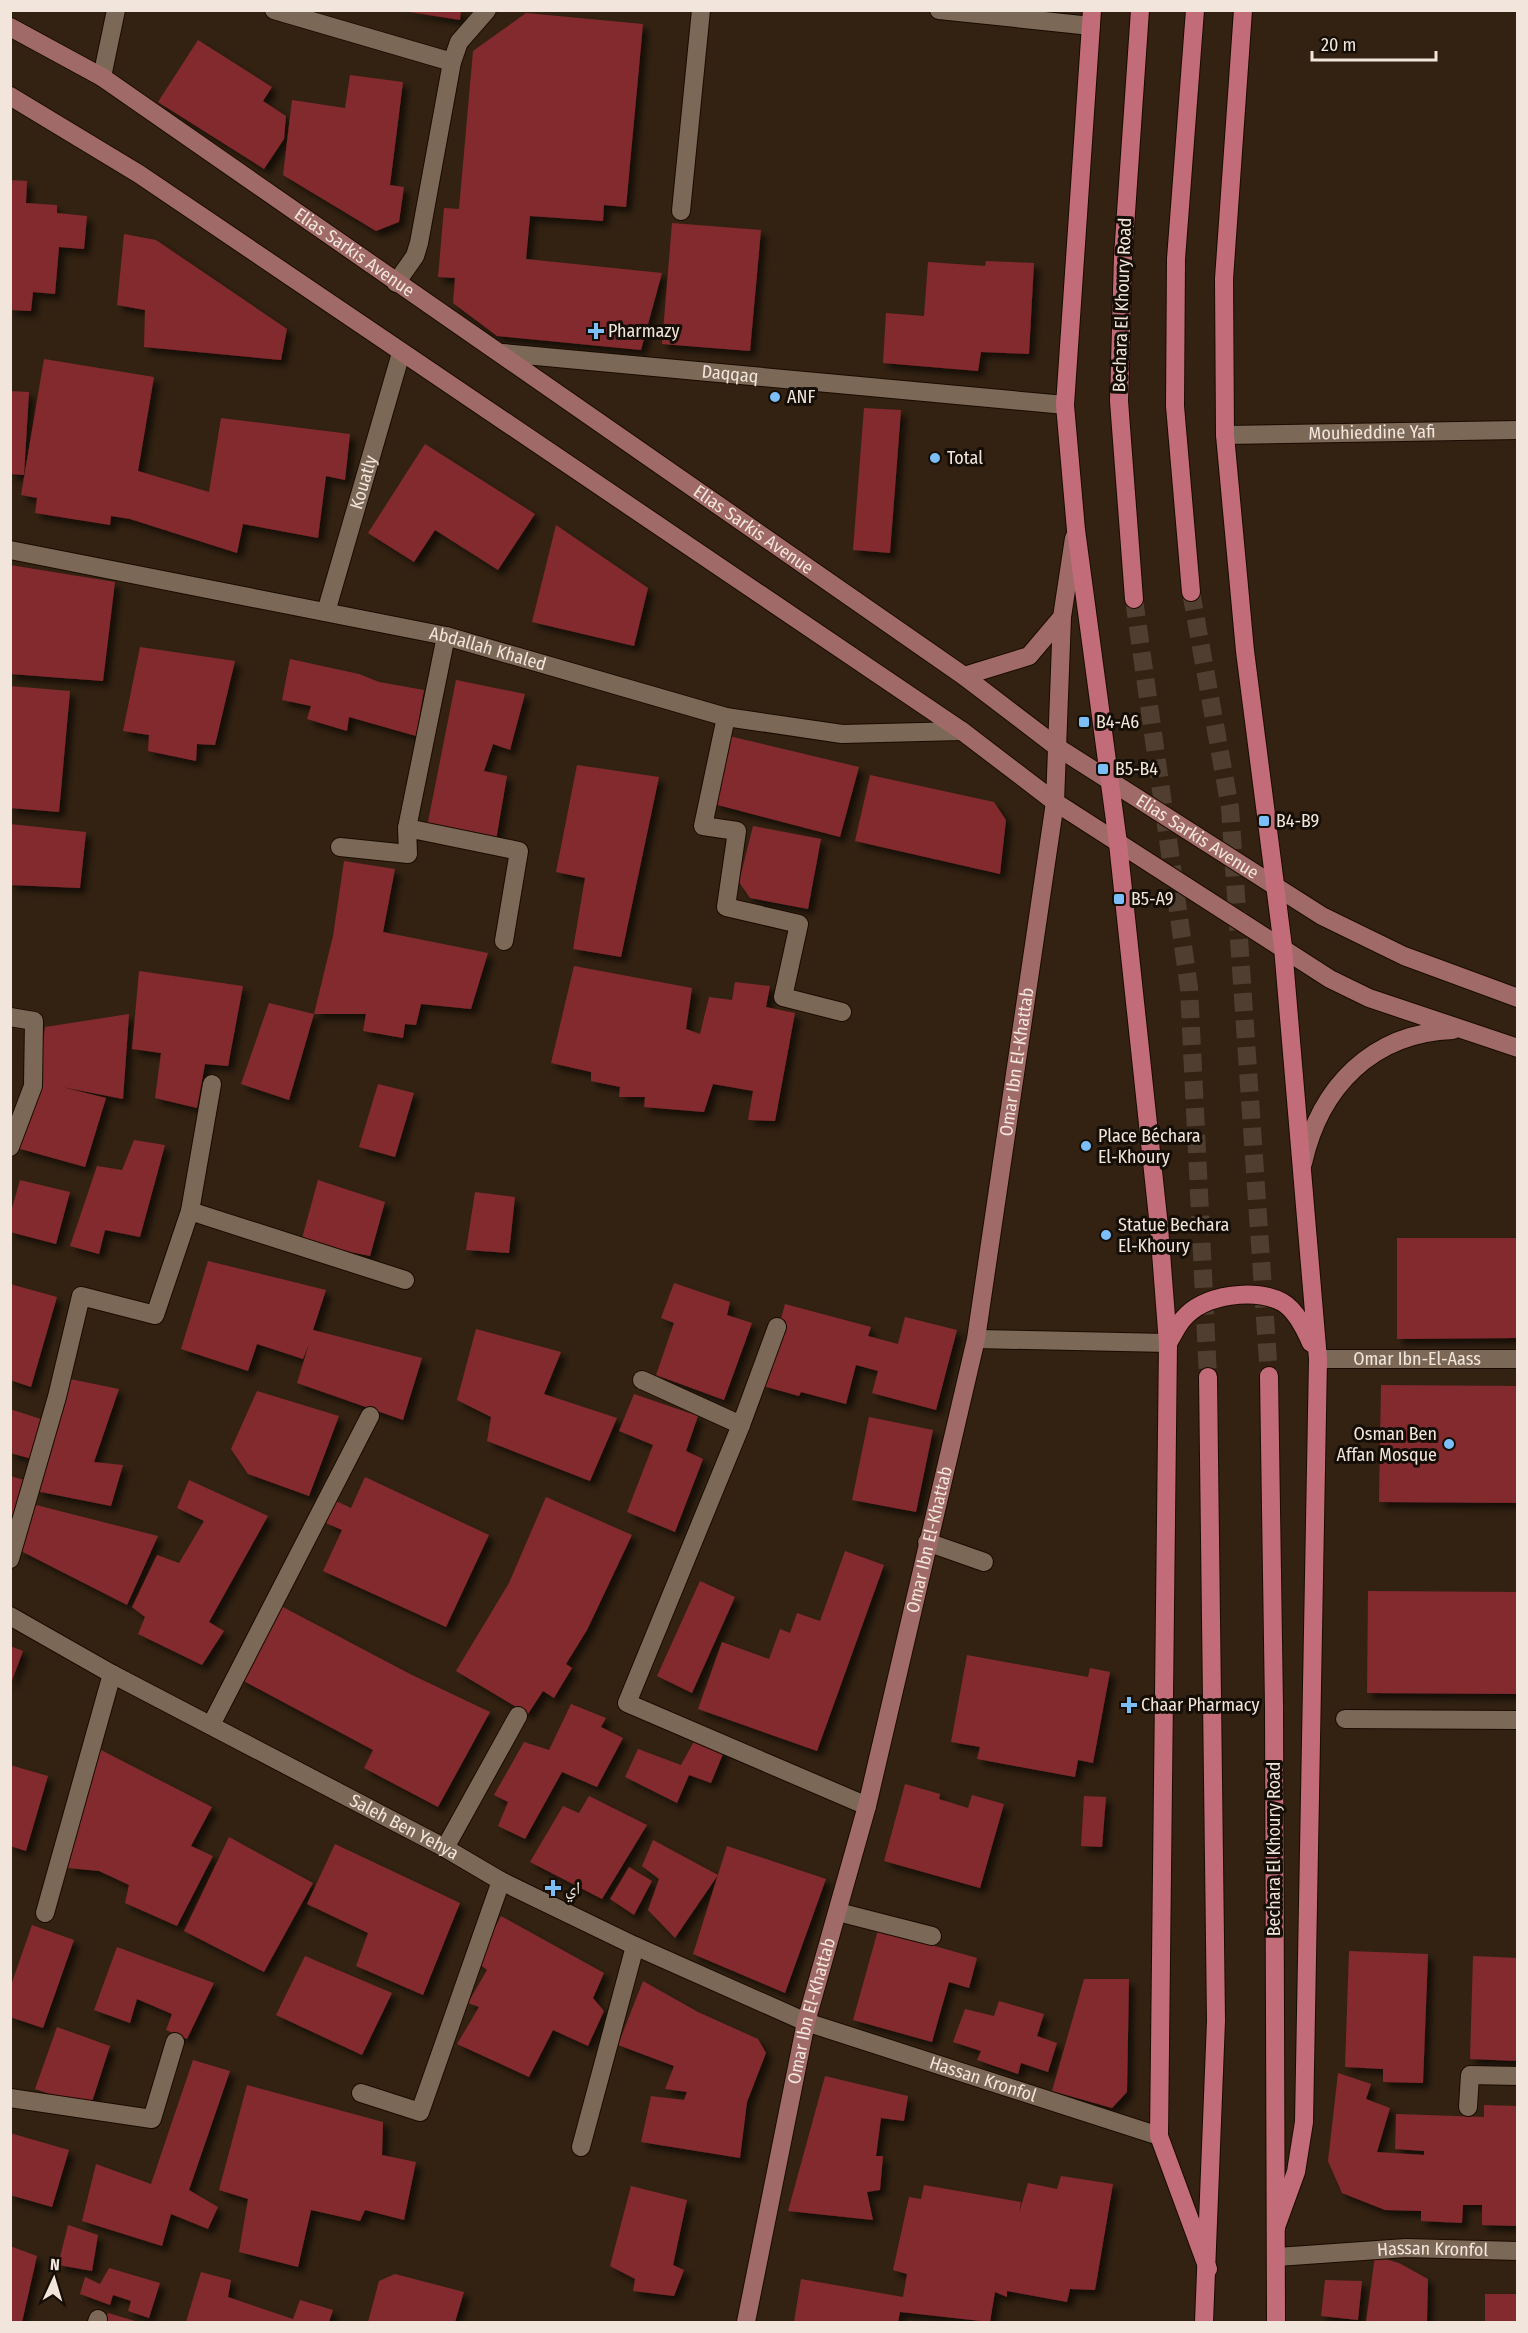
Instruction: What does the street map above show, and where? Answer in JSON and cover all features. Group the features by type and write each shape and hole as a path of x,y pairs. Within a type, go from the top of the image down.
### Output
{"main road":[{"name":"Bechara El Khoury Road","path":"1134,599 1119,400 1123,256 1140,10"},
{"path":"1191,592 1175,394 1176,259 1195,10"},
{"path":"1243,10 1224,279 1225,435 1245,651 1283,947 1300,1173 1318,1359 1304,2122 1296,2172 1276,2227"},
{"path":"1091,18 1065,405 1076,530 1118,843 1159,1227 1168,1343 1159,2136 1208,2269"},
{"name":"Elias Sarkis Avenue","path":"10,27 102,77 964,676 1057,747 1362,938 1518,998"},
{"path":"10,96 139,174 962,731 1055,802 1349,989 1518,1048"},
{"path":"964,676 1029,656 1062,617 1076,530"},
{"name":"Omar Ibn El-Khattab","path":"746,2322 806,2022 867,1806 976,1339 1055,802 1062,617"},
{"path":"1300,1173 1310,1133 1328,1096 1357,1066 1391,1043 1431,1030 1464,1029"},
{"path":"1168,1343 1183,1318 1194,1310 1219,1298 1254,1295 1283,1303 1304,1325 1318,1359"},
{"name":"Bechara El Khoury Road","path":"1269,1376 1274,1706 1276,2322"},
{"path":"1204,2322 1208,2269 1216,2022 1208,1377"}],"street":[{"path":"102,77 116,10"},
{"path":"274,10 452,62"},
{"path":"396,283 415,256 419,243 452,62 459,42 486,10"},
{"path":"681,211 701,10"},
{"path":"939,10 1091,18"},
{"name":"Kouatly","path":"326,612 401,353"},
{"name":"Daqqaq","path":"502,353 1065,405"},
{"name":"Mouhieddine Yafi","path":"1225,435 1518,430"},
{"name":"Abdallah Khaled","path":"10,550 446,636 726,717 842,734 962,731"},
{"path":"340,847 408,854 407,828 446,636"},
{"path":"726,717 703,826 737,831 726,907 799,924 783,997 842,1012"},
{"path":"407,828 519,852 504,941"},
{"path":"10,1017 34,1021 33,1086 10,1147"},
{"path":"10,1559 57,1397 81,1296 154,1315 190,1211 212,1084"},
{"path":"190,1211 405,1280"},
{"path":"777,1327 741,1425 627,1703 867,1806"},
{"path":"976,1339 1168,1343"},
{"name":"Omar Ibn-El-Aass","path":"1318,1359 1518,1359"},
{"path":"642,1380 741,1425"},
{"path":"211,1725 370,1416"},
{"path":"927,1542 984,1562"},
{"name":"Saleh Ben Yehya","path":"10,1616 112,1674 445,1848 501,1881 635,1946 806,2022"},
{"path":"45,1913 112,1674"},
{"path":"445,1848 518,1716"},
{"path":"1345,1719 1518,1720"},
{"path":"361,2093 420,2112 501,1881"},
{"path":"838,1912 932,1936"},
{"path":"581,2147 635,1946"},
{"name":"Hassan Kronfol","path":"806,2022 1159,2136"},
{"path":"10,2098 152,2119 176,2042"},
{"path":"1468,2107 1470,2075 1518,2076"},
{"name":"Hassan Kronfol","path":"1277,2257 1406,2248 1518,2251"}],"building":[{"path":"397,10 461,10 460,20"},
{"path":"526,13 643,24 626,207 604,205 603,221 530,216 526,259 662,273 641,350 497,336 453,303 455,278 438,277 444,208 459,209 473,51"},
{"path":"198,40 272,87 263,101 286,116 284,139 264,169 158,102"},
{"path":"350,75 403,82 390,185 404,187 399,222 376,231 283,175 292,100 345,108"},
{"path":"10,180 27,181 26,203 57,205 57,213 87,216 84,249 59,247 55,294 33,292 31,311 10,310"},
{"path":"672,223 761,230 750,351 662,344"},
{"path":"124,234 156,240 287,329 281,360 144,347 145,310 117,305"},
{"path":"986,261 1034,263 1029,354 981,352 978,371 883,363 886,313 924,316 928,262 985,266"},
{"path":"44,359 154,377 138,471 209,492 221,418 350,434 345,480 326,476 318,538 243,524 237,553 130,519 111,516 110,525 35,513 37,498 21,495"},
{"path":"10,391 29,392 24,475 10,474"},
{"path":"864,408 901,410 890,553 853,550"},
{"path":"425,444 535,514 498,570 435,530 414,562 368,533"},
{"path":"556,525 648,588 634,646 532,622"},
{"path":"10,565 115,582 103,681 10,674"},
{"path":"140,647 235,661 215,745 197,744 196,761 148,751 149,735 123,731"},
{"path":"290,659 359,674 379,682 424,690 416,736 349,717 347,731 307,719 311,706 282,700"},
{"path":"456,680 525,694 510,750 493,744 484,771 507,776 495,846 426,832"},
{"path":"10,686 70,691 59,812 10,808"},
{"path":"729,736 859,767 840,837 714,804"},
{"path":"577,765 659,777 621,957 573,949 585,878 556,872"},
{"path":"870,775 994,802 1006,820 1000,874 855,841"},
{"path":"10,824 86,832 80,888 10,885"},
{"path":"753,826 821,839 808,909 750,898 739,882"},
{"path":"344,861 395,869 383,932 488,953 471,1009 421,1004 416,1025 405,1024 403,1038 363,1031 366,1014 314,1014 333,936"},
{"path":"574,966 692,988 686,1029 700,1034 709,997 732,1000 735,982 770,986 766,1007 795,1013 775,1121 748,1120 753,1091 713,1084 704,1112 644,1107 645,1097 619,1097 620,1087 591,1081 591,1072 551,1063"},
{"path":"139,971 243,986 228,1066 205,1064 197,1108 155,1098 161,1053 132,1049"},
{"path":"269,1003 314,1014 289,1100 241,1084"},
{"path":"129,1014 123,1099 62,1087 106,1098 85,1167 17,1148 38,1082 45,1027"},
{"path":"378,1084 414,1093 395,1157 359,1147"},
{"path":"134,1140 165,1145 140,1237 105,1230 99,1254 70,1246 97,1166 122,1170"},
{"path":"20,1180 70,1192 56,1244 10,1232 10,1215"},
{"path":"318,1180 385,1202 370,1256 301,1242"},
{"path":"475,1192 515,1197 509,1253 466,1250"},
{"path":"1397,1238 1518,1238 1518,1338 1397,1339"},
{"path":"208,1261 326,1290 313,1330 422,1358 403,1420 297,1383 309,1344 303,1359 257,1344 248,1371 181,1349"},
{"path":"674,1283 730,1302 727,1315 752,1323 724,1400 656,1375 674,1323 661,1318"},
{"path":"10,1284 57,1297 31,1387 10,1380"},
{"path":"785,1304 871,1327 868,1336 898,1344 905,1317 957,1330 936,1410 872,1393 878,1371 856,1365 846,1404 801,1392 799,1396 763,1386"},
{"path":"476,1329 561,1352 544,1394 617,1418 590,1481 487,1441 491,1417 457,1400"},
{"path":"70,1379 119,1389 94,1462 123,1465 111,1506 36,1491 50,1457"},
{"name":"Osman Ben Affan Mosque","path":"1381,1385 1518,1386 1518,1503 1379,1502"},
{"path":"257,1391 339,1416 309,1496 248,1474 231,1449"},
{"path":"634,1394 698,1416 686,1451 703,1459 675,1532 627,1512 653,1445 619,1431"},
{"path":"10,1409 47,1421 32,1459 10,1453"},
{"path":"869,1417 933,1430 916,1512 852,1500"},
{"path":"10,1476 24,1480 11,1520 10,1520"},
{"path":"365,1477 489,1535 446,1627 323,1571 342,1530 326,1523 336,1501 351,1508"},
{"path":"189,1480 268,1516 209,1622 224,1631 202,1665 138,1634 145,1617 132,1607 157,1555 179,1563 204,1521 177,1508"},
{"path":"546,1497 632,1535 587,1630 566,1664 572,1668 554,1698 543,1691 528,1714 456,1671 509,1583"},
{"path":"36,1505 158,1536 127,1605 19,1550"},
{"path":"845,1551 884,1565 817,1751 698,1709 722,1642 769,1659 780,1629 790,1633 797,1613 820,1621"},
{"path":"700,1581 735,1597 692,1693 657,1676"},
{"path":"1368,1591 1518,1592 1518,1694 1367,1693"},
{"path":"281,1606 410,1674 490,1712 438,1807 364,1768 373,1750 240,1679"},
{"path":"10,1646 23,1651 11,1683 10,1683"},
{"path":"967,1655 1088,1677 1090,1668 1110,1672 1093,1763 1078,1760 1075,1777 977,1759 980,1747 951,1742"},
{"path":"571,1704 606,1718 601,1727 623,1738 597,1787 562,1772 525,1839 498,1826 508,1802 494,1795 524,1742 549,1750"},
{"path":"697,1736 725,1749 711,1783 689,1775 677,1803 625,1777 638,1749 681,1765"},
{"path":"99,1749 212,1807 191,1846 213,1856 177,1926 125,1903 129,1885 99,1871 68,1868"},
{"path":"10,1765 48,1776 26,1851 10,1846"},
{"path":"905,1784 940,1794 939,1799 968,1808 972,1795 1004,1804 980,1888 884,1861"},
{"path":"589,1796 647,1825 602,1899 530,1862 563,1806 579,1813"},
{"path":"1084,1796 1106,1797 1102,1847 1081,1846"},
{"path":"229,1837 313,1883 264,1972 184,1931"},
{"path":"653,1840 718,1875 675,1938 648,1910 659,1879 642,1866"},
{"path":"335,1844 460,1903 423,1995 356,1966 368,1933 307,1904"},
{"path":"727,1846 826,1879 785,1993 693,1954"},
{"path":"629,1867 652,1881 634,1915 610,1899"},
{"path":"501,1916 604,1973 593,1998 604,2011 588,2046 553,2030 529,2077 457,2044 479,2007 468,2003 487,1970 477,1962"},
{"path":"32,1925 74,1940 43,2028 10,2017 10,1988"},
{"path":"878,1930 977,1958 969,1988 949,1982 932,2042 853,2020"},
{"path":"117,1947 214,1983 187,2039 166,2030 172,2014 137,1999 130,2023 94,2010"},
{"path":"1349,1951 1428,1954 1423,2083 1383,2082 1383,2069 1345,2067"},
{"path":"305,1956 392,1993 362,2055 276,2015"},
{"path":"1473,1956 1518,1958 1518,2061 1470,2059"},
{"path":"1084,1979 1129,1979 1127,2092 1112,2108 1052,2091"},
{"path":"643,1981 698,2012 758,2039 766,2053 747,2102 740,2158 641,2142 651,2096 684,2100 687,2092 665,2089 674,2066 618,2045"},
{"path":"999,2001 1044,2014 1037,2036 1057,2043 1048,2072 1021,2063 1018,2074 977,2060 981,2051 953,2042 965,2009 994,2016"},
{"path":"57,2027 110,2046 90,2108 35,2089"},
{"path":"193,2060 230,2071 189,2190 218,2207 208,2229 171,2214 162,2246 82,2221 96,2164 151,2184"},
{"path":"1338,2073 1371,2084 1366,2099 1390,2108 1377,2152 1424,2155 1424,2151 1395,2149 1396,2114 1484,2117 1484,2105 1518,2106 1518,2226 1482,2225 1482,2205 1463,2205 1462,2223 1421,2221 1421,2211 1385,2210 1342,2193 1328,2161"},
{"path":"825,2076 908,2096 904,2121 881,2118 876,2156 883,2156 880,2190 867,2192 873,2220 788,2211"},
{"path":"247,2085 383,2122 382,2155 416,2162 404,2220 365,2210 360,2221 311,2210 298,2267 239,2252 248,2199 219,2190"},
{"path":"10,2133 69,2150 52,2207 10,2195"},
{"path":"1061,2176 1113,2184 1095,2290 1070,2289 1067,2302 1007,2291 1007,2297 995,2292 990,2322 900,2312 898,2322 794,2322 801,2279 903,2297 907,2274 893,2270 909,2197 921,2199 924,2185 1021,2202 1019,2213 1028,2183 1057,2189"},
{"path":"631,2186 687,2200 673,2265 684,2270 674,2296 633,2291 635,2279 610,2266"},
{"path":"68,2225 98,2235 92,2271 58,2265"},
{"path":"10,2246 37,2256 22,2322 10,2322"},
{"path":"1375,2256 1399,2263 1428,2279 1427,2322 1366,2322"},
{"path":"109,2268 160,2283 149,2318 128,2311 131,2301 113,2295 110,2305 80,2294 85,2277 100,2284"},
{"path":"201,2272 231,2280 228,2297 293,2319 300,2300 333,2310 329,2322 186,2322"},
{"path":"395,2274 464,2292 455,2322 368,2322 379,2281"},
{"path":"1325,2280 1362,2281 1358,2320 1321,2316"},
{"path":"1485,2294 1518,2294 1518,2322 1485,2322"},
{"path":"108,2313 138,2322 104,2322"}],"tunnel":[{"path":"1191,592 1230,808 1269,1376"},
{"path":"1134,599 1189,988 1208,1377"}],"place":[{"name":"Pharmazy","path":"596,331"},
{"name":"ANF","path":"775,397"},
{"name":"Total","path":"935,458"},
{"name":"B4-A6","path":"1084,722"},
{"name":"B5-B4","path":"1103,769"},
{"name":"B4-B9","path":"1264,821"},
{"name":"B5-A9","path":"1119,899"},
{"name":"Place Béchara El-Khoury","path":"1086,1146"},
{"name":"Statue Bechara El-Khoury","path":"1106,1235"},
{"name":"Osman Ben Affan Mosque","path":"1449,1444"},
{"name":"Chaar Pharmacy","path":"1129,1705"},
{"name":"اي","path":"553,1888"}]}
